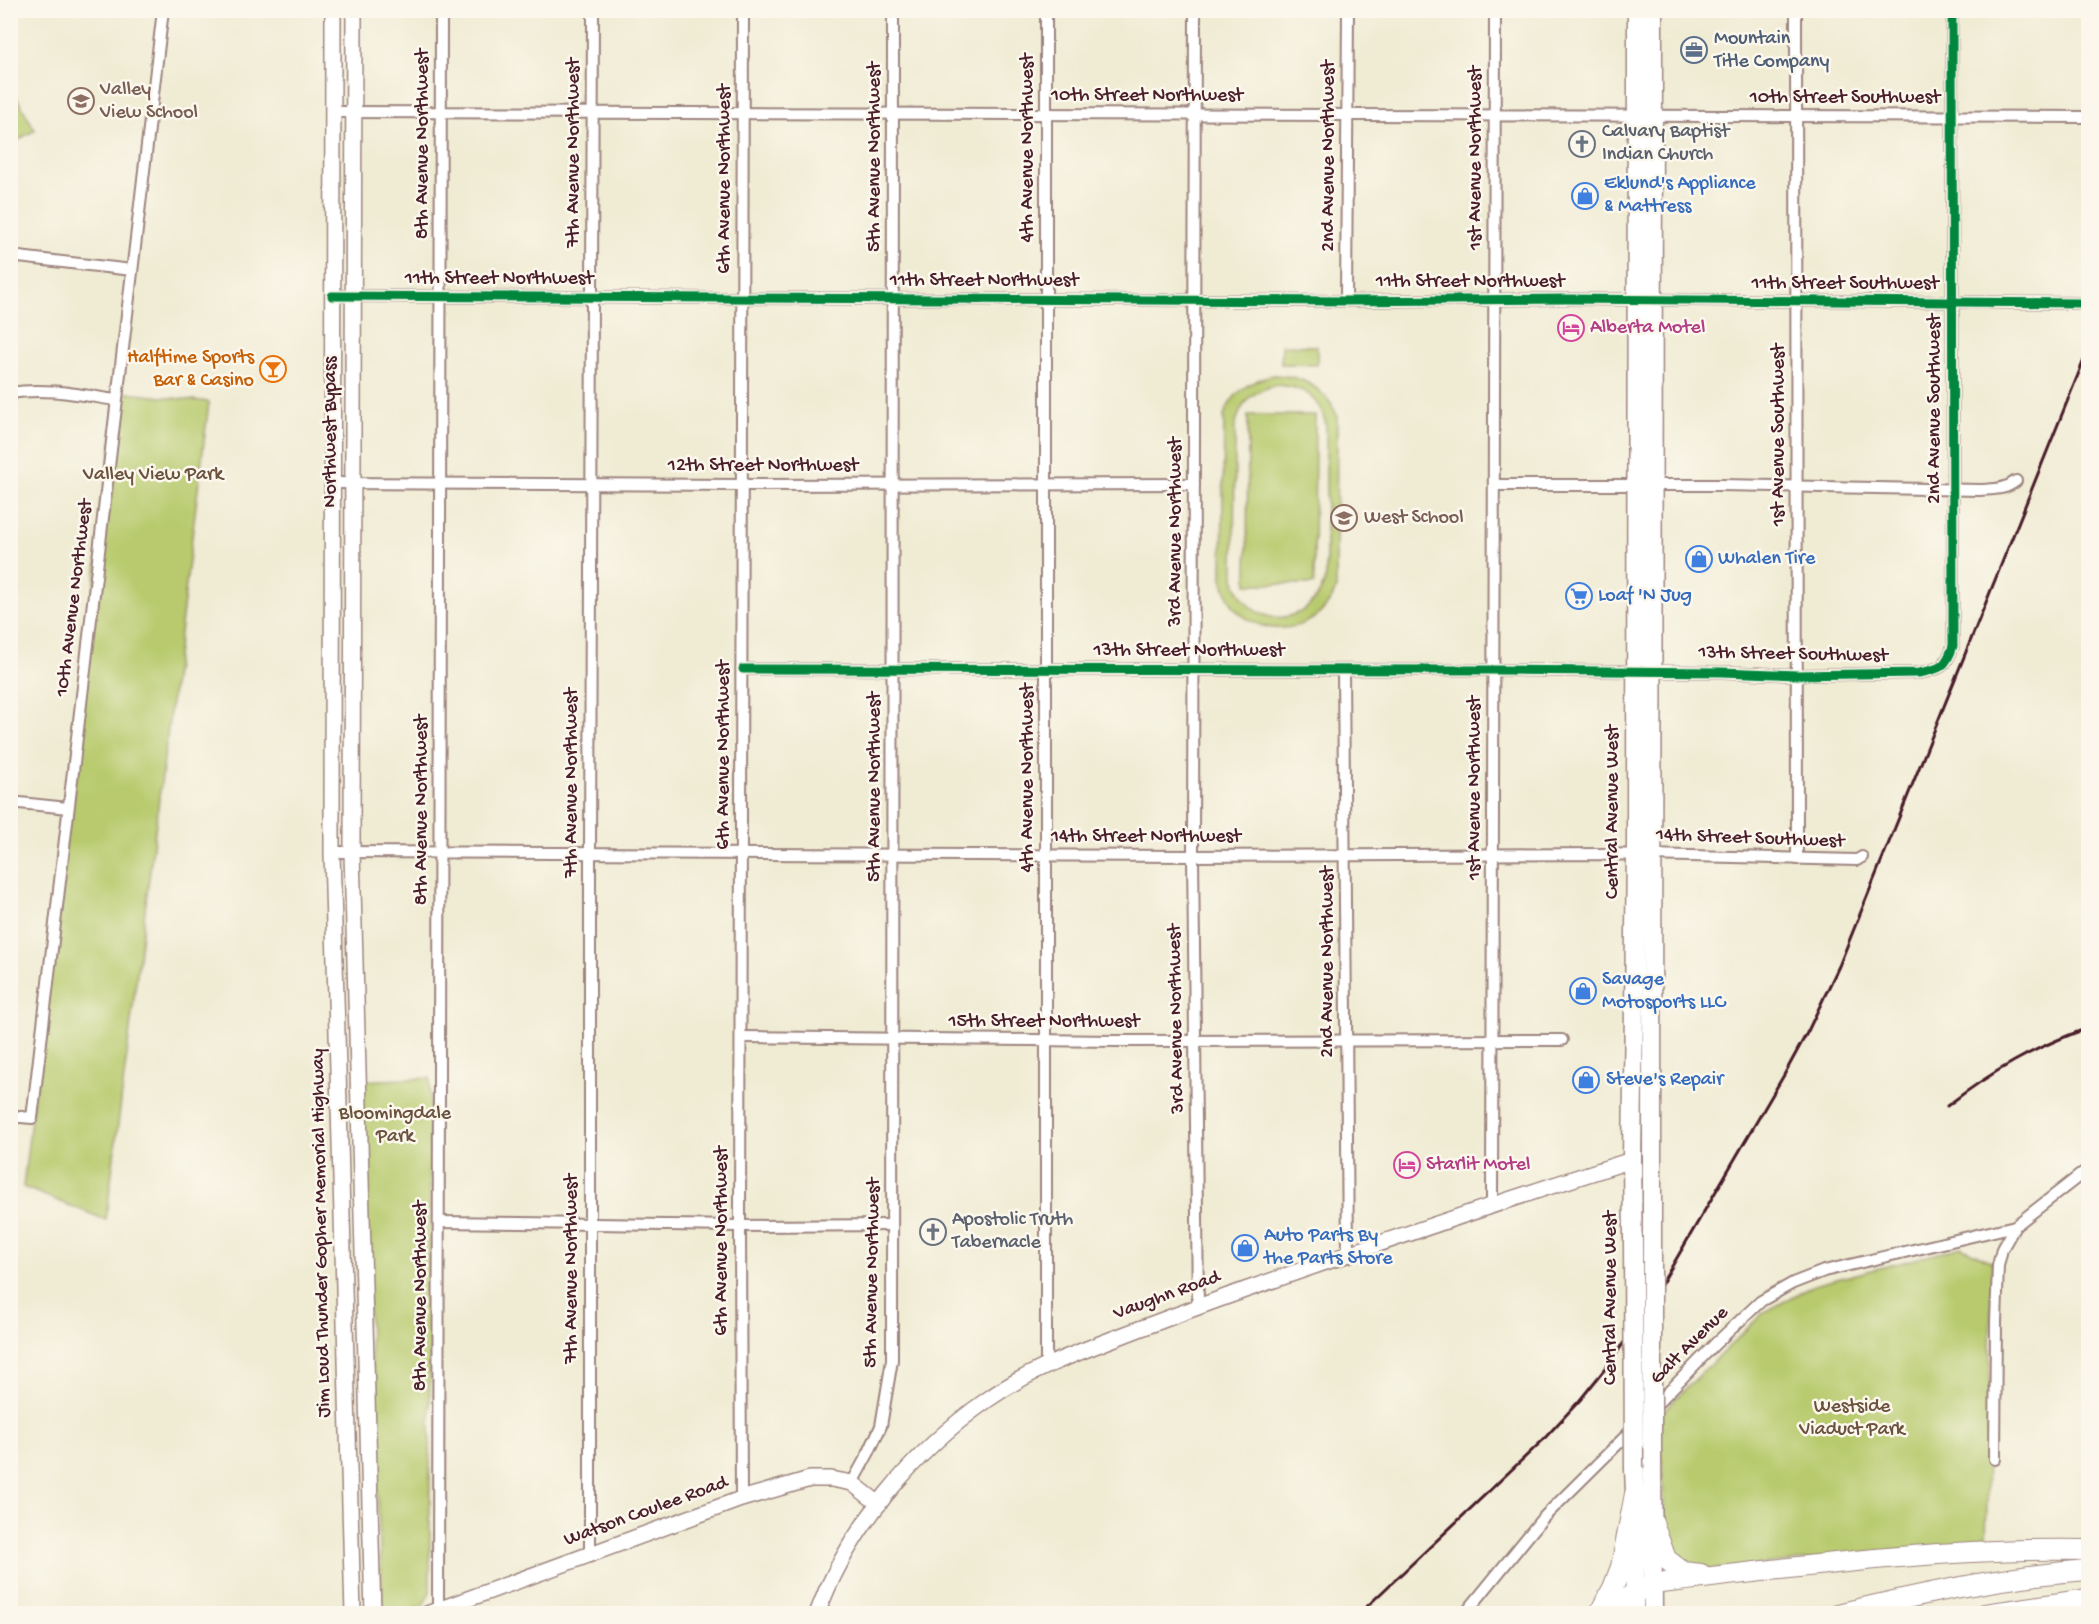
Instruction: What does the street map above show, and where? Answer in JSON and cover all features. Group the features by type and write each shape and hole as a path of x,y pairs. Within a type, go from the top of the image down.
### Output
{"highway":[{"name":"Central Avenue West","path":"1637,10 1645,115 1644,672 1645,854 1652,1042 1648,1206 1652,1286 1653,1614"},
{"name":"Central Avenue West","path":"1645,115 1653,10"},
{"name":"Central Avenue West","path":"1634,1614 1632,1160 1645,854"},
{"path":"1648,1206 1642,1176 1632,1160 1639,1154 1643,1141 1652,1042"},
{"path":"1599,1614 1621,1567 1635,1494"},
{"path":"1653,1523 1666,1559 1683,1572 1722,1576"},
{"path":"1608,1614 1634,1593 1653,1584 1901,1556 1996,1551 2088,1550"},
{"path":"1838,1614 2017,1577 2088,1570"},
{"path":"1985,1614 2088,1599"},
{"path":"2067,1614 2088,1611"}],"main road":[{"name":"Northwest Bypass","path":"332,852 333,10"},
{"name":"Northwest Bypass","path":"352,853 351,482 354,10"},
{"name":"Jim Loud Thunder Gopher Memorial Highway","path":"332,852 352,1614"},
{"name":"Jim Loud Thunder Gopher Memorial Highway","path":"352,853 373,1614"},
{"name":"Vaughn Road","path":"817,1614 836,1571 879,1504 934,1441 987,1399 1046,1365 1198,1306 1492,1205 1632,1160"},
{"name":"Watson Coulee Road","path":"432,1612 741,1499 810,1479 831,1479 852,1483"},
{"path":"852,1483 879,1504"}],"street":[{"name":"10th Avenue Northwest","path":"10,1116 32,1118 163,10"},
{"name":"8th Avenue Northwest","path":"432,1612 439,1222 441,10"},
{"name":"7th Avenue Northwest","path":"590,1555 592,10"},
{"name":"6th Avenue Northwest","path":"741,1499 743,10"},
{"name":"5th Avenue Northwest","path":"852,1483 880,1426 888,1391 891,1359 894,10"},
{"name":"4th Avenue Northwest","path":"1046,10 1046,1365"},
{"name":"3rd Avenue Northwest","path":"1195,10 1193,856 1198,1306"},
{"name":"2nd Avenue Northwest","path":"1346,301 1348,10"},
{"name":"1st Avenue Northwest","path":"1492,1205 1495,10"},
{"name":"1st Avenue Southwest","path":"1796,10 1797,859"},
{"name":"2nd Avenue Southwest","path":"1948,662 1953,646 1952,10"},
{"name":"10th Street Northwest","path":"332,112 1645,115"},
{"name":"10th Street Southwest","path":"1645,115 2088,117"},
{"path":"10,256 132,270"},
{"name":"11th Street Northwest","path":"332,296 1645,301"},
{"name":"11th Street Southwest","path":"1645,301 2081,303 2088,300"},
{"path":"10,393 54,391 116,400"},
{"path":"1494,484 1953,490 2001,489 2016,481"},
{"name":"12th Street Northwest","path":"333,483 1194,484"},
{"name":"13th Street Southwest","path":"1644,672 1797,675 1920,673 1936,670 1948,662"},
{"name":"13th Street Northwest","path":"743,669 1644,672"},
{"name":"2nd Avenue Northwest","path":"1343,670 1348,1254"},
{"path":"10,802 68,808"},
{"name":"14th Street Northwest","path":"332,852 1193,856 1645,854"},
{"name":"14th Street Southwest","path":"1645,854 1857,860 1862,856"},
{"name":"15th Street Northwest","path":"741,1037 1195,1041 1562,1040"},
{"path":"1995,1459 1998,1266 2002,1250 2015,1226 2088,1168"},
{"path":"439,1222 892,1226"},
{"name":"Galt Avenue","path":"1465,1614 1542,1519 1612,1452 1715,1344 1761,1301 1793,1283 1824,1272 2015,1226"}],"green space":[{"path":"16,96 35,130 15,142 11,135 10,99"},
{"path":"1282,345 1317,346 1317,365 1281,364"},
{"path":"1274,375 1294,378 1312,385 1326,398 1337,415 1336,588 1330,601 1321,612 1309,621 1283,628 1255,623 1242,615 1231,603 1222,579 1224,416 1232,400 1243,388","holes":["1277,385 1287,386 1309,395 1319,406 1326,424 1326,576 1319,594 1308,607 1294,615 1279,617 1265,615 1251,607 1241,595 1234,577 1235,426 1241,409 1249,398 1261,390"]},
{"name":"Valley View Park","path":"117,392 209,402 106,1220 23,1187"},
{"path":"1248,415 1315,415 1314,584 1247,584"},
{"name":"Bloomingdale Park","path":"430,1078 430,1592 423,1606 393,1614 383,1611 358,1081"},
{"name":"Westside Viaduct Park","path":"1961,1247 1992,1262 1986,1542 1701,1571 1679,1561 1666,1535 1659,1415 1763,1313 1814,1285"}],"railway":[{"path":"1359,1614 1542,1441 1580,1400 1613,1359 1661,1285 1784,1075 1839,966 2088,350"},
{"path":"1947,1106 2014,1061 2088,1028"}],"cycle path":[{"path":"743,669 1493,670 1797,675 1919,673 1942,666 1948,659 1953,646 1952,10"},
{"path":"332,296 1346,301 1565,299 2081,303 2088,300"}],"place":[{"name":"Mountain Title Company","path":"1694,50"},
{"name":"Valley View School","path":"81,101"},
{"name":"Calvary Baptist Indian Church","path":"1582,144"},
{"name":"Eklund's Appliance & Mattress","path":"1585,196"},
{"name":"Alberta Motel","path":"1571,328"},
{"name":"Halftime Sports Bar & Casino","path":"273,369"},
{"name":"West School","path":"1344,518"},
{"name":"Whalen Tire","path":"1699,559"},
{"name":"Loaf 'N Jug","path":"1579,596"},
{"name":"Savage Motosports LLC","path":"1583,991"},
{"name":"Steve's Repair","path":"1586,1080"},
{"name":"Starlit Motel","path":"1407,1165"},
{"name":"Apostolic Truth Tabernacle","path":"933,1232"},
{"name":"Auto Parts By the Parts Store","path":"1245,1248"}]}
